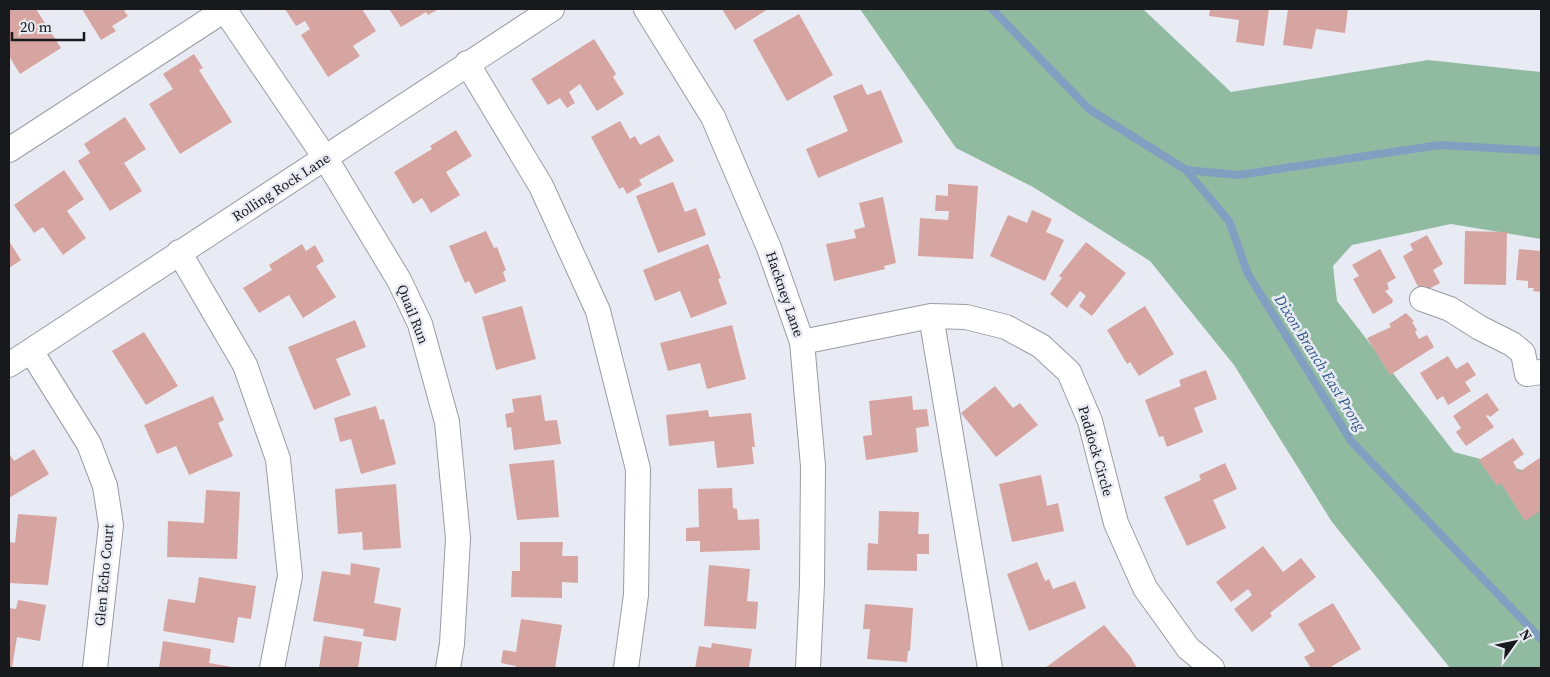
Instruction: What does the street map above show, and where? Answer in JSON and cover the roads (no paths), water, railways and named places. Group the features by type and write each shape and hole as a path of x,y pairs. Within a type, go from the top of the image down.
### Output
{"street":[{"path":"9,150 225,9"},
{"name":"Quail Run","path":"225,9 326,159 399,280 420,324 447,422 458,538 452,644 448,668"},
{"name":"Rolling Rock Lane","path":"9,365 179,252 326,159 467,63 552,9"},
{"name":"Hackney Lane","path":"646,9 713,117 769,248 802,342 813,466 812,584 808,668"},
{"path":"467,63 541,186 598,311 638,469 636,595 626,668"},
{"path":"179,252 245,365 278,459 290,576 272,668"},
{"path":"1422,299 1450,309 1480,328 1512,344 1523,353 1534,373"},
{"path":"931,316 990,668"},
{"name":"Paddock Circle","path":"802,342 931,316 966,317 1006,327 1041,346 1069,372 1090,421 1116,523 1145,588 1188,648 1212,668"},
{"name":"Glen Echo Court","path":"31,351 89,444 105,486 111,525 95,668"}],"waterway":[{"name":"Dixon Branch East Prong","path":"992,9 1089,109 1186,170 1238,175 1440,145 1541,151"},
{"name":"Dixon Branch East Prong","path":"1186,170 1229,221 1248,274 1351,441 1541,639"}]}
